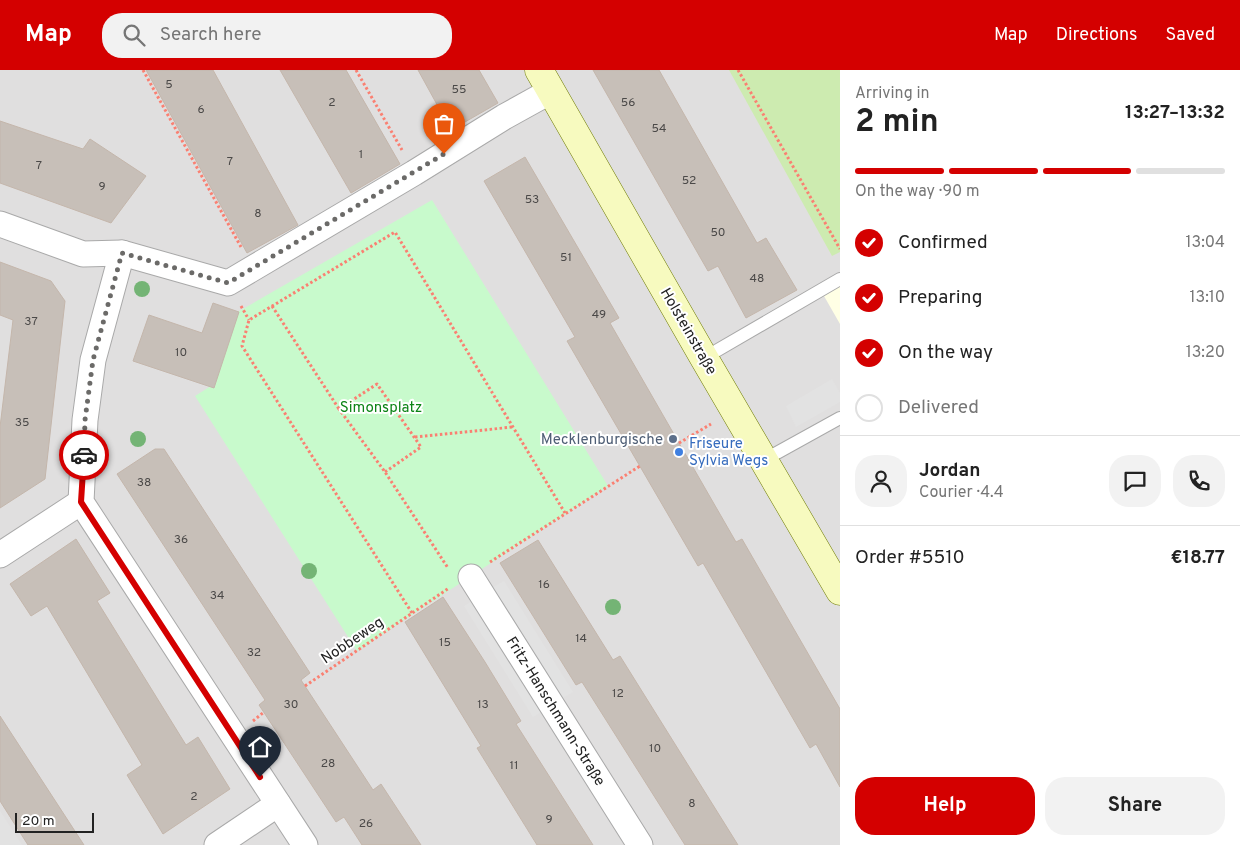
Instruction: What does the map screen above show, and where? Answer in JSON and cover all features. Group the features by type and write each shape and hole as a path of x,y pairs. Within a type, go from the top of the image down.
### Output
{"street":[{"path":"0,224 83,254 122,253 228,283 504,118 545,80"},
{"name":"Holsteinstraße","path":"545,80 840,591"},
{"path":"122,253 93,360 85,420 81,502 304,845"},
{"path":"0,555 81,502"},
{"name":"Fritz-Hanschmann-Straße","path":"462,576 640,845"},
{"path":"217,845 278,804"}],"lane":[{"path":"704,358 840,279"},
{"path":"764,460 840,418"}],"path":[{"path":"143,70 253,269"},
{"path":"356,70 414,172"},
{"path":"746,70 739,72 840,249"},
{"path":"462,576 339,408 272,306 395,232 565,513 640,466"},
{"name":"Nobbeweg","path":"272,306 249,320 242,346 412,613 304,686"},
{"path":"339,408 377,384 421,447 385,472"},
{"path":"679,443 700,432 734,409"},
{"path":"414,437 513,426"}],"shaded area":[{"path":"0,70 840,70 840,845 0,845"},
{"path":"840,285 840,324 824,296"},
{"path":"832,379 840,393 840,402 796,427 786,406"},
{"path":"504,581 573,692 559,700 490,589"},
{"path":"477,598 546,709 533,717 464,606"},
{"path":"0,811 22,845 0,845"}],"green space":[{"path":"729,70 840,70 840,252 832,256"},
{"name":"Simonsplatz","path":"432,200 608,486 357,651 195,396 211,386 236,313"}],"building":[{"path":"146,70 213,70 298,225 247,253"},
{"path":"280,70 346,70 400,164 351,193"},
{"path":"418,70 479,70 498,103 451,130"},
{"path":"593,70 659,70 757,243 766,238 797,290 746,318 718,266 708,271"},
{"path":"0,121 83,149 90,139 146,176 111,223 0,183"},
{"path":"525,157 619,318 610,323 736,542 742,539 840,709 840,787 816,744 810,748 703,563 698,566 567,341 575,337 484,181"},
{"path":"0,262 51,281 65,301 45,479 0,508 0,427 13,320 0,315"},
{"path":"213,303 239,312 214,388 133,361 149,315 202,333"},
{"path":"155,449 164,449 310,673 301,680 373,790 381,784 421,845 362,845 344,817 336,822 259,705 265,700 117,474"},
{"path":"76,539 110,593 97,601 186,745 198,737 230,789 163,834 127,775 142,765 47,606 31,616 10,584"},
{"path":"538,540 613,660 620,656 738,845 685,845 582,682 576,685 500,563"},
{"path":"443,597 521,721 516,724 593,845 537,845 477,748 481,746 405,622"},
{"path":"0,716 84,845 28,845 0,801"}],"way so far":[{"path":"84,455 85,420 93,360 122,253 228,283 444,154"}],"place":[{"name":"Mecklenburgische","path":"673,439"},
{"name":"Friseure Sylvia Wegs","path":"679,452"}],"route":[{"path":"84,455 81,502 260,777"}]}
